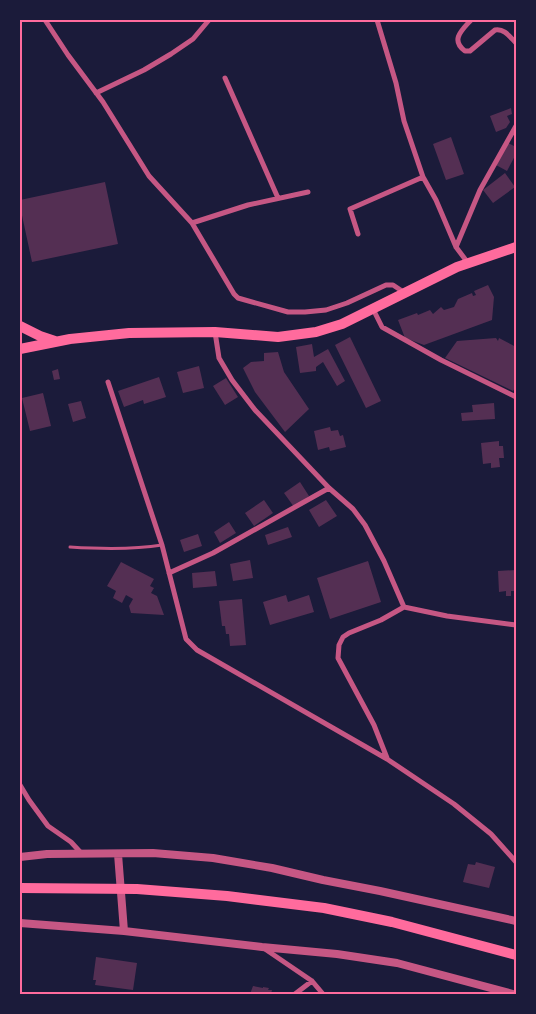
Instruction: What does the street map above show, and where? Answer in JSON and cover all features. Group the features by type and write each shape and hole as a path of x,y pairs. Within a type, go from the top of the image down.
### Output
{"main road":[{"path":"20,349 99,335 129,333 215,332 278,337 316,332 342,324 468,263 516,247"},
{"path":"20,326 40,336 59,342"},
{"path":"20,888 137,889 227,896 324,908 392,922 516,955"}],"street":[{"path":"45,20 96,93 149,176 192,223 238,298 288,312 305,312 326,310 386,285 393,285 405,293"},
{"path":"96,93 144,70 171,54 193,39 209,20"},
{"path":"377,20 396,83 404,121 423,177 436,200 456,246 468,263"},
{"path":"471,20 458,35 458,43 465,51 470,51 498,29 516,43"},
{"path":"225,78 278,198"},
{"path":"456,246 480,190 516,126"},
{"path":"358,234 350,209 423,177"},
{"path":"192,223 248,205 308,192"},
{"path":"372,309 382,327 440,360 516,397"},
{"path":"215,332 219,358 232,380 255,410 329,488 353,509 365,525 384,561 404,607"},
{"path":"108,382 162,545 186,639 196,650 387,759 454,804 491,834 516,862"},
{"path":"169,573 213,553 329,488"},
{"path":"387,759 374,725 338,658 339,645 343,637 349,632 381,620 404,607 446,616 516,625"},
{"path":"20,785 48,826 71,842 82,854"},
{"path":"20,857 47,854 153,853 213,858 272,868 516,921"},
{"path":"118,854 124,930"},
{"path":"20,924 124,930 337,954 396,963 513,994"},
{"path":"262,947 312,981 323,994"},
{"path":"295,994 312,981"}],"lane":[{"path":"70,547 107,549 143,548 162,545"}],"building":[{"path":"511,108 512,114 507,116 510,122 506,128 496,132 490,116"},
{"path":"451,137 464,174 446,180 433,144"},
{"path":"508,143 516,147 516,154 507,171 496,165"},
{"path":"505,173 515,187 493,203 483,190"},
{"path":"105,182 118,244 32,262 20,200"},
{"path":"488,285 494,297 492,320 424,345 405,338 398,320 430,310 433,314 441,307 444,310 454,307 458,299 472,293 473,296 476,295 474,291"},
{"path":"350,337 381,401 366,408 335,345"},
{"path":"496,338 498,341 499,338 516,347 516,386 513,391 445,358 457,341"},
{"path":"312,344 314,357 328,349 345,381 337,386 323,362 316,367 316,371 300,373 296,347"},
{"path":"278,352 284,372 309,409 285,432 255,392 243,368 251,362 264,361 264,353"},
{"path":"199,366 204,388 183,393 177,372"},
{"path":"58,369 60,379 54,380 52,371"},
{"path":"159,377 166,397 144,404 143,400 124,407 118,391"},
{"path":"226,378 238,397 225,405 213,386"},
{"path":"43,393 51,426 30,431 22,398"},
{"path":"81,401 86,418 73,422 68,404"},
{"path":"494,403 495,419 462,421 461,413 473,412 472,405"},
{"path":"330,427 331,431 338,430 340,436 343,435 346,447 330,451 329,447 318,450 314,431"},
{"path":"499,441 499,446 503,446 504,458 499,458 500,467 491,468 491,463 483,464 481,443"},
{"path":"300,482 309,496 294,507 284,493"},
{"path":"264,500 273,513 254,526 245,513"},
{"path":"326,500 337,516 319,527 309,510"},
{"path":"229,522 236,533 220,543 214,532"},
{"path":"288,527 292,537 268,545 265,535"},
{"path":"198,534 202,546 184,552 180,540"},
{"path":"250,560 253,578 233,581 230,564"},
{"path":"368,561 381,602 330,619 317,578"},
{"path":"121,562 154,579 150,586 154,588 151,593 157,596 164,615 131,613 129,606 133,599 126,595 122,603 113,598 116,591 107,586"},
{"path":"516,570 516,591 511,591 511,596 506,596 506,591 499,592 498,571"},
{"path":"215,571 217,586 193,588 192,573"},
{"path":"286,595 288,602 309,595 314,612 270,625 263,602"},
{"path":"242,599 246,645 230,646 229,634 226,634 225,626 222,626 219,601"},
{"path":"476,862 495,867 489,888 463,882 468,864 475,865"},
{"path":"96,957 137,963 133,990 95,985 96,980 93,980"},
{"path":"253,986 269,988 268,990 272,990 271,994 250,994"}]}
